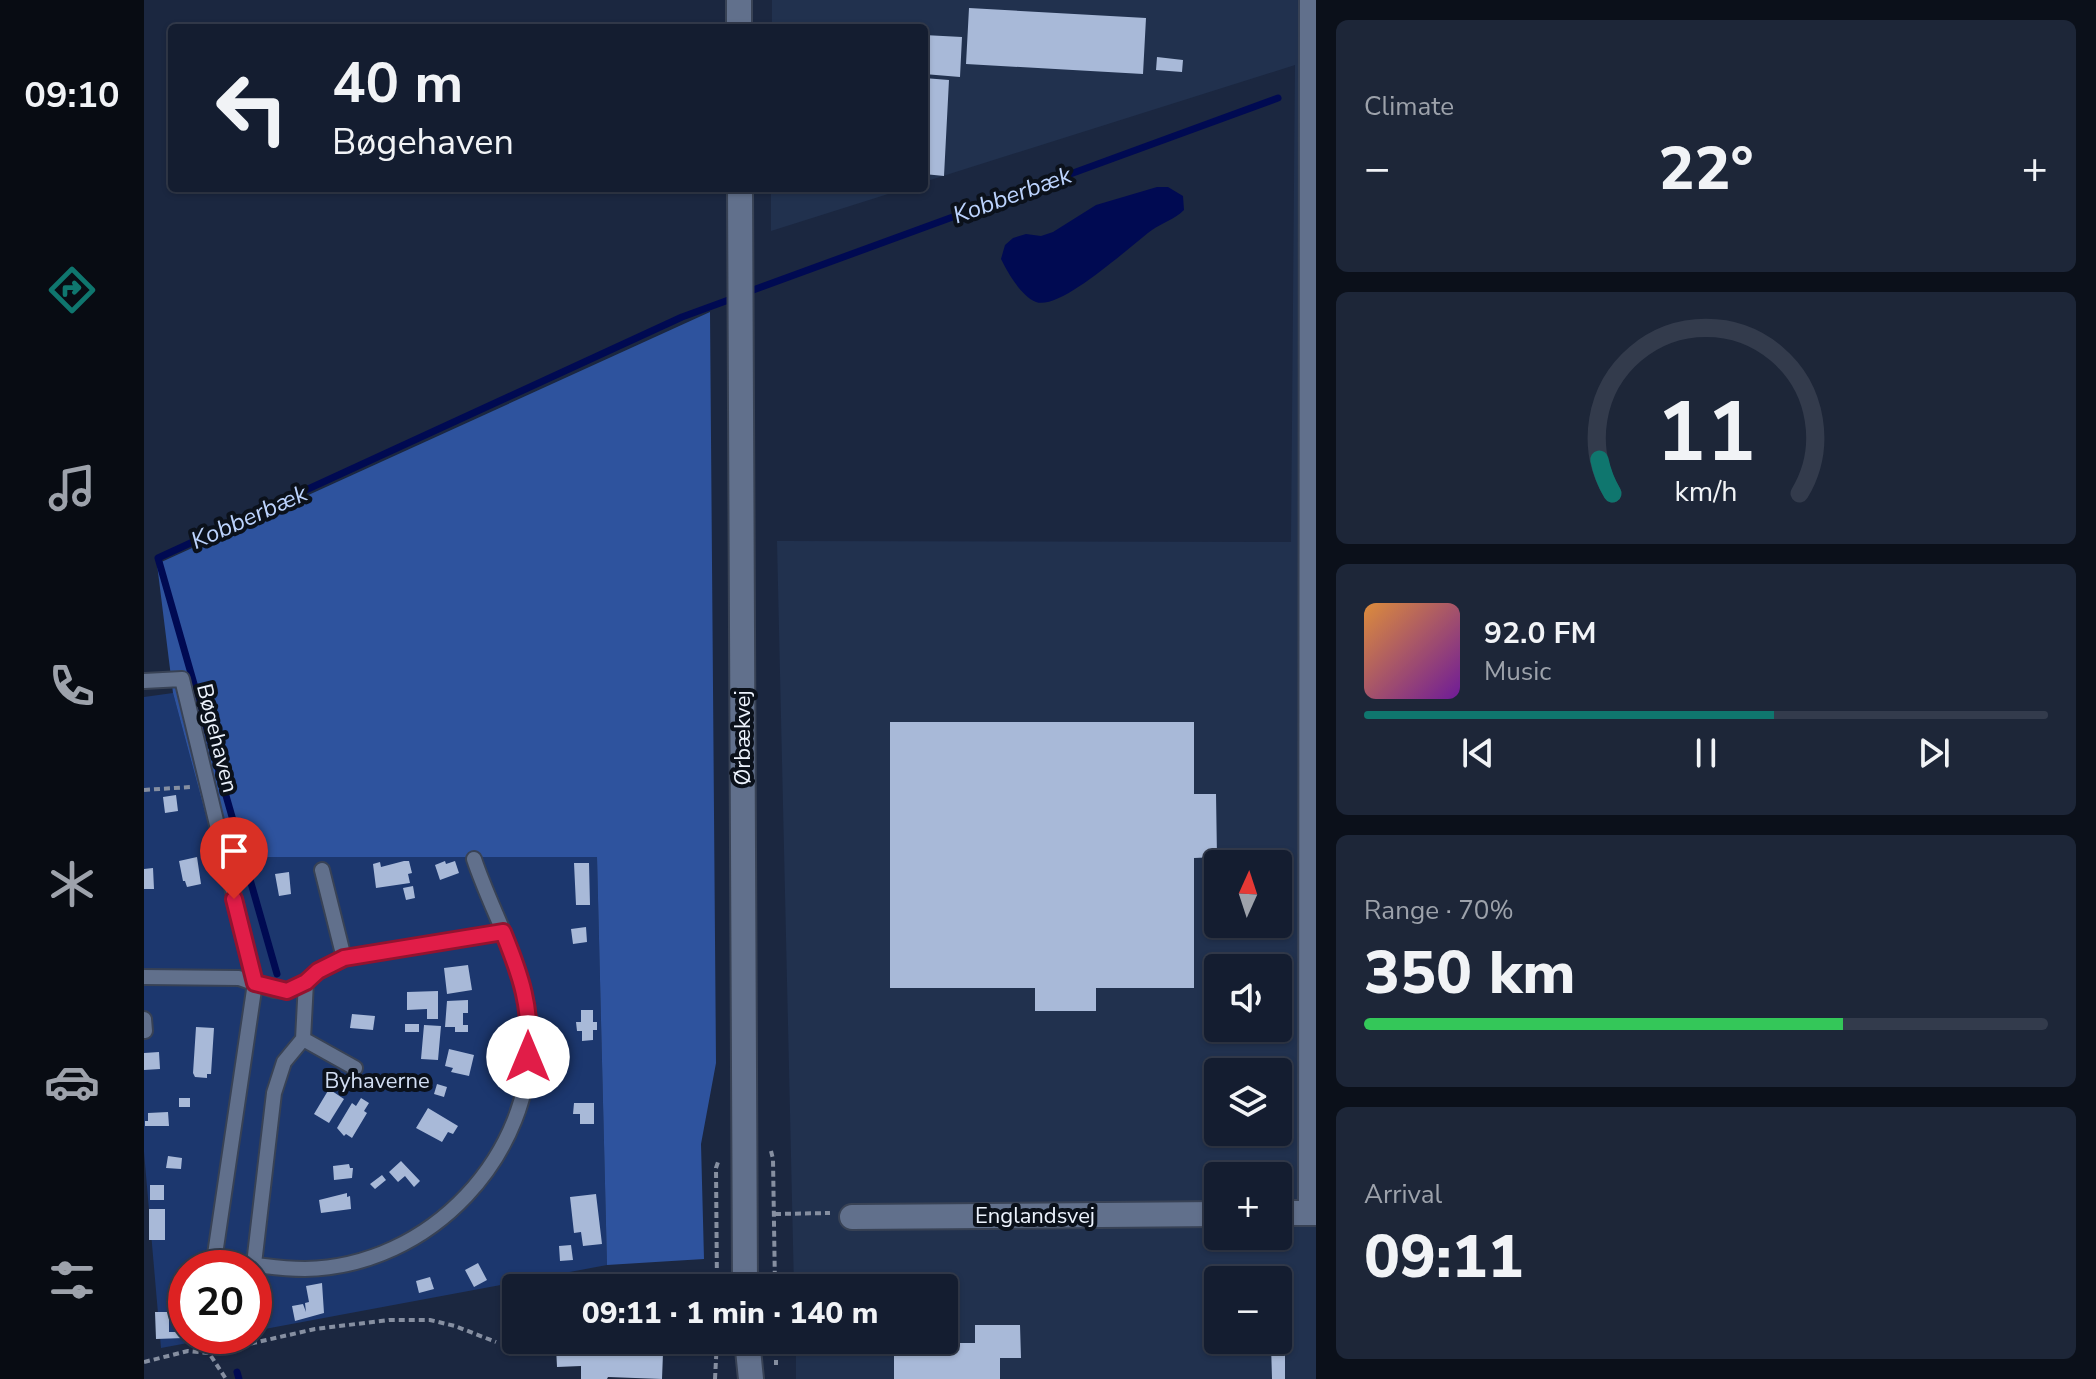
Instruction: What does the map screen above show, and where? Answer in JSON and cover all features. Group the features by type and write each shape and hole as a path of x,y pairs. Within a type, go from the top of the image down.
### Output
{"street":[{"path":"739,0 739,24"},
{"path":"1292,1213 1313,1213 1312,0"},
{"name":"Ørbækvej","path":"740,192 745,1274"},
{"name":"Englandsvej","path":"852,1217 1204,1214"},
{"path":"741,1379 744,1354"},
{"path":"748,1354 751,1379"}],"lane":[{"name":"Bøgehaven","path":"144,681 182,679 255,983 216,1250"},
{"name":"Bøgehaven","path":"272,1266 305,1269 357,1262 405,1243 448,1215 484,1177 510,1132 520,1107 530,1031 522,980 485,894 474,859"},
{"path":"322,870 344,958"},
{"path":"144,977 239,978 287,991 344,958 503,932"},
{"path":"256,1250 274,1093 284,1062 303,1039 306,982"},
{"path":"144,1019 145,1031"},
{"path":"303,1039 355,1068"}],"path":[{"path":"144,790 207,785"},
{"path":"745,1215 838,1213 852,1217"},
{"path":"272,1339 315,1329 389,1320 430,1320 496,1342"},
{"path":"144,1362 176,1354"},
{"path":"210,1354 226,1379"},
{"path":"715,1379 716,1354"},
{"path":"776,1354 776,1366"}],"shaded area":[{"path":"772,0 1316,0 1316,1379 796,1379 796,1354 958,1354 958,1274 794,1274 777,541 1291,542 1295,65 928,181 928,24 772,24"},
{"path":"1157,187 1168,187 1183,196 1184,210 1062,297 1047,302 1030,299 1016,284 1001,259 1005,245 1013,238 1053,232 1096,205"},
{"path":"771,192 894,192 771,231"},
{"path":"710,312 716,1063 701,1144 704,1259 607,1265 597,857 217,857 173,693 157,564"}],"green space":[{"name":"Byhaverne","path":"173,693 217,857 597,857 607,1265 559,1274 502,1274 502,1285 272,1328 272,1250 168,1250 168,1347 161,1348 144,1152 144,697"}],"building":[{"path":"969,8 1146,18 1143,74 966,64"},
{"path":"928,35 962,37 960,77 928,74"},
{"path":"1157,57 1183,60 1182,72 1156,70"},
{"path":"928,78 949,80 944,176 928,174"},
{"path":"890,722 1194,722 1194,794 1216,794 1217,850 1204,850 1204,858 1194,858 1194,988 1096,988 1096,1011 1035,1011 1035,988 890,988"},
{"path":"176,795 178,811 165,813 163,797"},
{"path":"197,857 201,884 187,887 179,861"},
{"path":"409,861 412,873 408,874 410,883 376,888 373,864 380,862 381,867"},
{"path":"445,861 446,864 455,861 459,873 440,880 435,865"},
{"path":"574,863 589,863 590,905 576,905"},
{"path":"153,868 154,889 144,889 144,869"},
{"path":"289,872 291,894 279,896 275,874"},
{"path":"413,886 415,898 406,900 403,888"},
{"path":"586,927 587,942 573,944 571,929"},
{"path":"468,965 472,990 447,994 444,968"},
{"path":"438,991 438,1019 427,1019 427,1009 407,1010 407,992"},
{"path":"468,1000 468,1013 463,1013 463,1025 468,1025 468,1032 455,1032 455,1027 445,1027 447,1001"},
{"path":"581,1010 593,1010 597,1030 593,1030 593,1040 582,1041 582,1031 577,1031 576,1022 581,1022"},
{"path":"352,1014 375,1016 373,1030 350,1028"},
{"path":"405,1024 419,1024 419,1032 405,1032"},
{"path":"424,1025 441,1026 438,1060 421,1059"},
{"path":"196,1027 214,1028 211,1074 207,1074 207,1078 195,1077 193,1073"},
{"path":"449,1049 474,1055 469,1076 451,1072 453,1068 445,1066"},
{"path":"159,1052 160,1069 144,1070 144,1053"},
{"path":"332,1068 344,1075 340,1083 327,1077"},
{"path":"437,1084 447,1087 444,1097 434,1094"},
{"path":"329,1089 344,1099 329,1123 314,1114"},
{"path":"179,1098 190,1098 190,1107 179,1107"},
{"path":"361,1098 369,1103 364,1111 367,1113 352,1138 346,1134 344,1136 337,1128 352,1103 356,1106"},
{"path":"574,1103 594,1103 594,1124 580,1124 580,1114 573,1114"},
{"path":"428,1108 458,1126 453,1134 448,1132 442,1142 416,1128"},
{"path":"168,1112 169,1126 145,1126 148,1113"},
{"path":"168,1156 182,1158 181,1169 166,1168"},
{"path":"401,1161 420,1181 414,1187 405,1176 398,1182 389,1172"},
{"path":"349,1164 353,1168 352,1178 334,1180 333,1166"},
{"path":"382,1175 386,1180 375,1189 370,1184"},
{"path":"150,1185 164,1185 164,1200 150,1200"},
{"path":"347,1193 351,1209 321,1213 319,1200"},
{"path":"596,1194 602,1244 583,1246 581,1232 574,1233 570,1197"},
{"path":"149,1209 165,1209 165,1240 149,1240"},
{"path":"571,1245 573,1260 560,1261 559,1246"},
{"path":"478,1263 487,1280 474,1287 465,1270"},
{"path":"430,1277 434,1289 419,1293 416,1281"},
{"path":"322,1283 324,1313 295,1321 292,1306 303,1304 306,1312 305,1303 309,1302 306,1286"},
{"path":"155,1312 168,1312 168,1339 156,1339"},
{"path":"975,1325 1020,1325 1021,1358 1000,1358 1000,1379 894,1379 894,1354 958,1354 958,1343 975,1343"},
{"path":"556,1354 663,1354 662,1379 581,1379 581,1366 557,1367"},
{"path":"1271,1354 1285,1354 1285,1379 1272,1379"}],"waterway":[{"name":"Kobberbæk","path":"745,293 1278,98"},
{"name":"Kobberbæk","path":"277,974 158,558 682,317 734,298"},
{"name":"Kobberbæk","path":"237,1372 239,1379"}],"route":[{"path":"234,899 255,983 274,990 287,991 344,958 503,932 522,980 530,1031 528,1057"}]}
